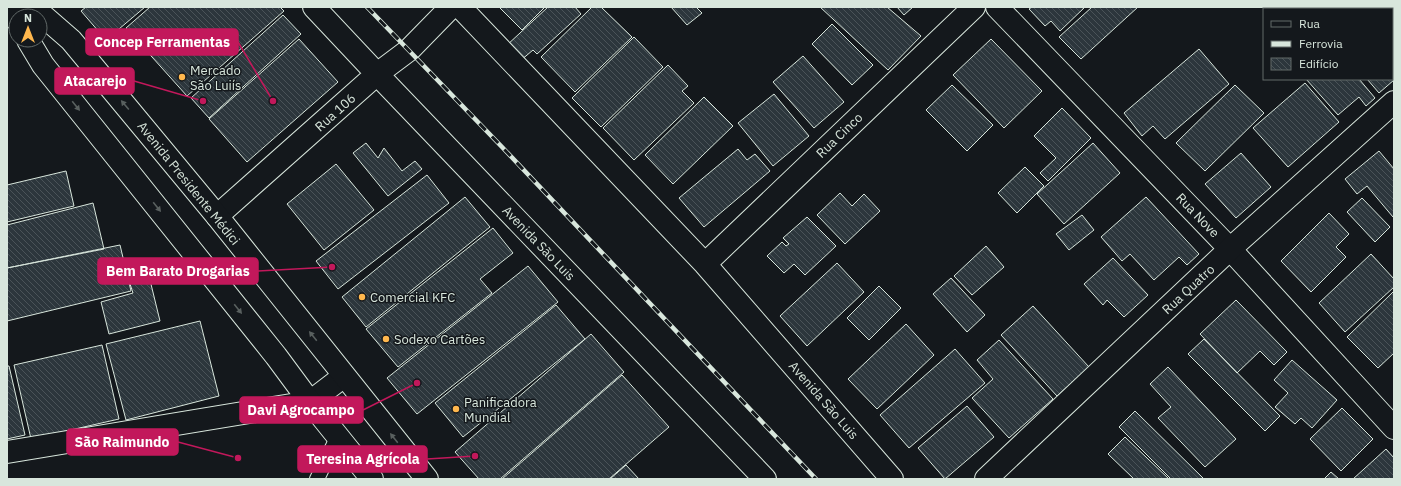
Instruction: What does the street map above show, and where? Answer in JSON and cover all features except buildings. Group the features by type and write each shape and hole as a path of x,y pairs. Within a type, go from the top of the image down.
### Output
{"street":[{"name":"Avenida Presidente Médici","path":"33,7 71,40 217,216 427,479"},
{"name":"Avenida São Luis","path":"314,7 765,479"},
{"name":"Rua 106","path":"217,216 377,74 409,50 451,7"},
{"name":"Avenida São Luis","path":"460,7 705,264 892,479"},
{"name":"Rua Cinco","path":"705,264 974,7"},
{"name":"Rua Nove","path":"997,7 1230,249 1394,428"},
{"path":"33,48 43,65 276,356 310,402 372,479"},
{"name":"Rua Quatro","path":"986,479 1230,249 1394,102"},
{"path":"7,452 310,402 344,376"}],"lane":[{"path":"317,479 338,436"}],"green space":[{"path":"1279,7 1381,7 1380,8"}],"railway":[{"path":"367,7 502,147 816,479"}],"place":[{"name":"Mercado São Luiís","path":"182,77"},
{"name":"Atacarejo","path":"203,101"},
{"name":"Concep Ferramentas","path":"273,101"},
{"name":"Bem Barato Drogarias","path":"332,267"},
{"name":"Comercial KFC","path":"362,297"},
{"name":"Sodexo Cartões","path":"386,339"},
{"name":"Davi Agrocampo","path":"417,383"},
{"name":"Panificadora Mundial","path":"456,409"},
{"name":"Teresina Agrícola","path":"475,456"},
{"name":"São Raimundo","path":"238,458"}]}
